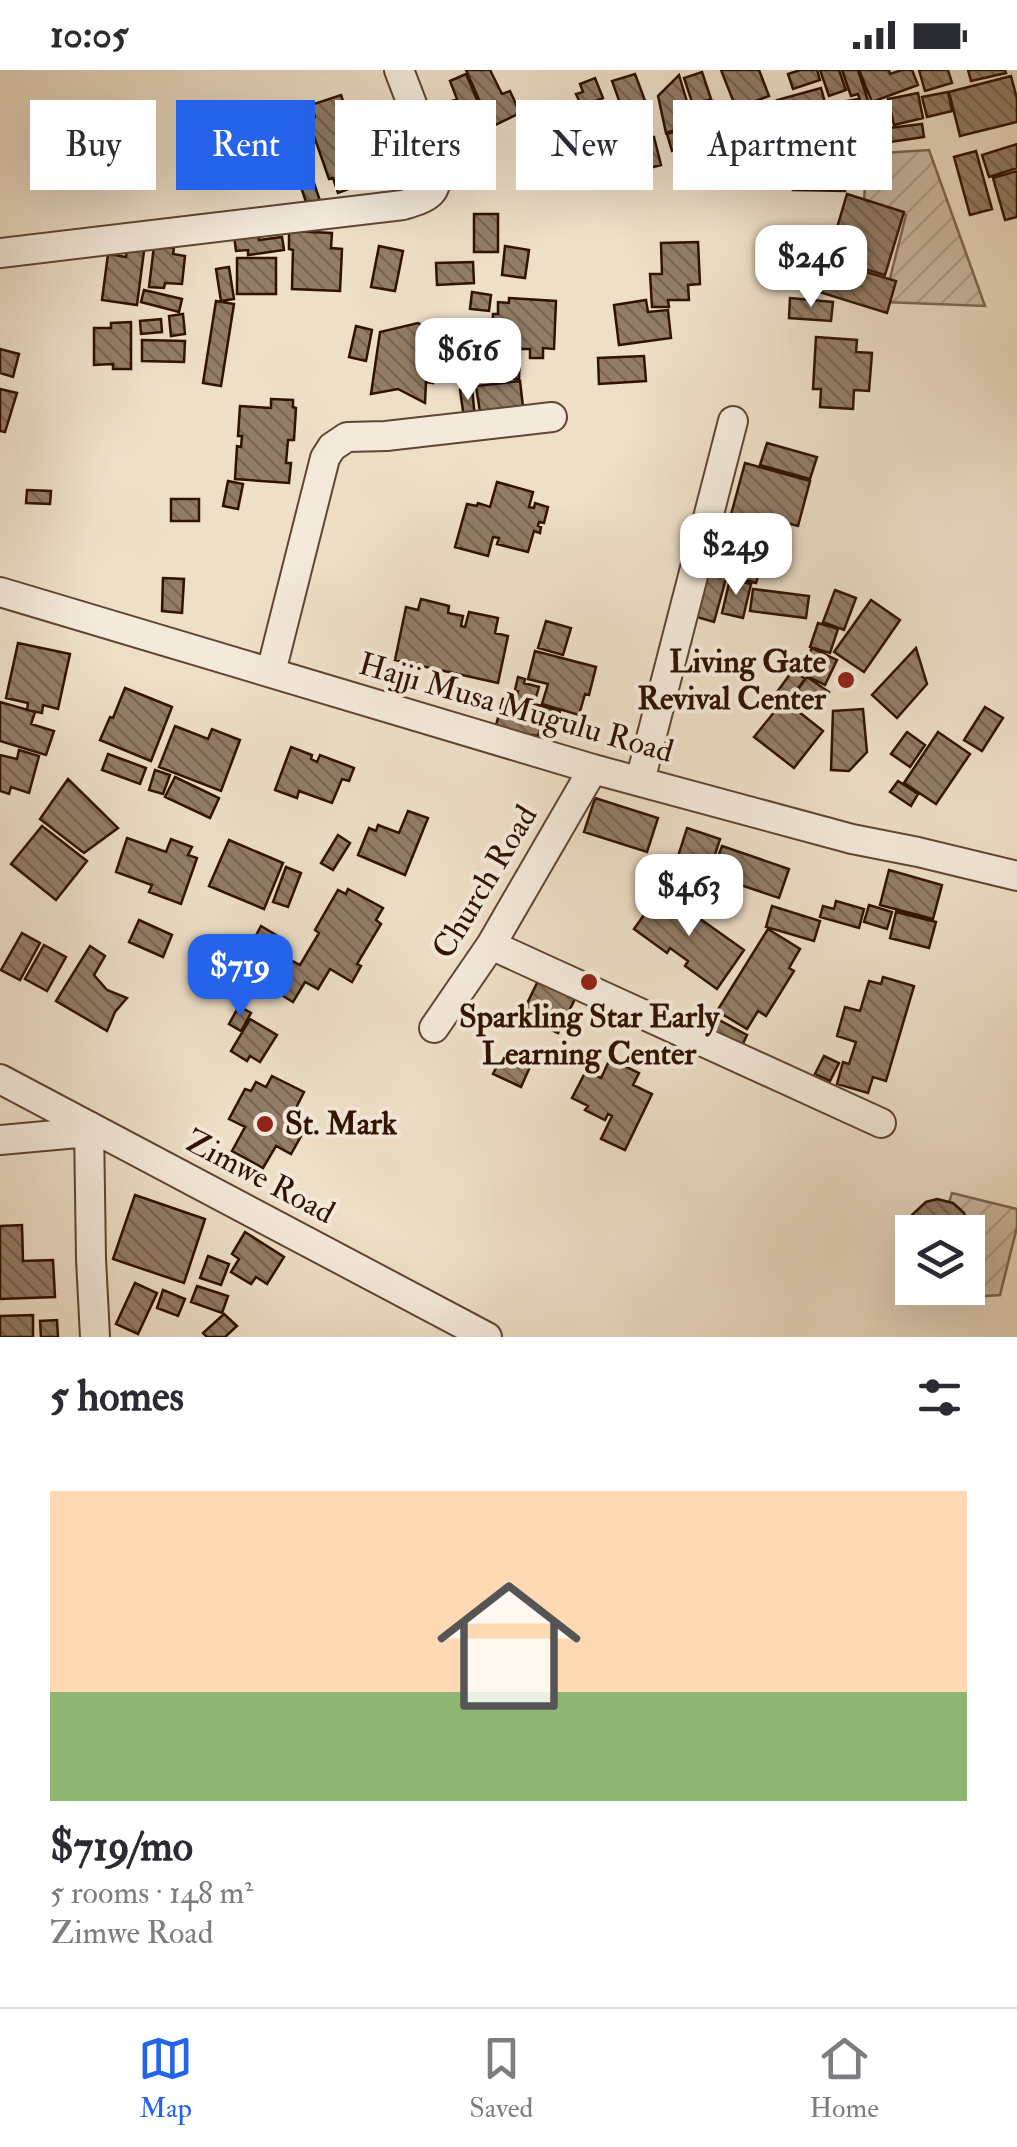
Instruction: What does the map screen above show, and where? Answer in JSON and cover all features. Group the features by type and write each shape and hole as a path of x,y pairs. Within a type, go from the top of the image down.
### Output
{"street":[{"path":"0,254 425,199 434,190 435,164 398,70"},
{"path":"271,672 326,458 339,441 347,437 552,417"},
{"path":"640,781 734,422"},
{"name":"Hajji Musa Mugulu Road","path":"0,592 593,769 852,839 1017,876"},
{"name":"Church Road","path":"434,1028 492,946 593,769"},
{"path":"492,946 881,1123"},
{"name":"Zimwe Road","path":"0,1078 89,1129 487,1337"},
{"path":"0,1140 89,1129 95,1337"}],"shaded area":[{"path":"929,150 985,306 884,302 906,215 864,202 865,190 892,190 892,152"},
{"path":"952,1193 1017,1209 1017,1227 1000,1295 985,1296 985,1215 959,1215 949,1203"}],"building":[{"path":"466,70 490,70 502,94 510,91 516,115 496,125 496,100 479,100"},
{"path":"721,70 759,70 769,96 733,100"},
{"path":"817,70 820,80 793,89 788,74"},
{"path":"820,70 839,70 846,90 829,96"},
{"path":"842,70 858,70 868,100 860,100 858,94 851,96"},
{"path":"859,70 889,70 890,74 912,70 918,85 871,100"},
{"path":"919,70 948,70 952,83 925,91"},
{"path":"968,70 1005,70 1006,73 971,81"},
{"path":"702,72 711,99 691,100 684,78"},
{"path":"466,74 477,100 455,100 450,81"},
{"path":"635,74 645,100 619,100 612,81"},
{"path":"679,75 686,100 673,100 673,131 666,133 658,96"},
{"path":"1011,76 1017,122 960,136 949,92"},
{"path":"595,78 603,98 579,100 576,94 583,92 580,84"},
{"path":"821,88 824,100 777,100"},
{"path":"948,92 952,111 927,117 922,97"},
{"path":"918,93 923,118 894,125 892,100 888,99"},
{"path":"341,95 343,100 335,100 335,184 333,178 329,179 315,139 315,104"},
{"path":"922,124 924,137 892,142 892,128"},
{"path":"673,132 672,151 667,134"},
{"path":"653,137 661,165 653,167"},
{"path":"1017,144 1017,168 989,177 982,155"},
{"path":"976,151 992,209 970,215 954,157"},
{"path":"1017,171 1017,217 1005,220 993,178"},
{"path":"315,186 320,201 307,205 302,190 315,190"},
{"path":"847,194 904,212 885,275 828,258"},
{"path":"474,214 498,214 498,252 474,252"},
{"path":"289,231 332,233 331,248 342,249 340,291 292,289 293,250 289,249"},
{"path":"258,234 259,240 282,237 284,250 248,255 248,250 236,251 234,236"},
{"path":"698,242 700,284 688,285 689,300 668,300 669,307 652,307 650,274 662,274 661,243"},
{"path":"154,246 174,248 173,254 185,256 182,284 149,287"},
{"path":"379,246 403,251 395,291 371,287"},
{"path":"505,246 529,250 525,278 502,275"},
{"path":"127,249 144,251 137,305 102,300 108,254 126,257"},
{"path":"237,258 276,258 276,294 237,294"},
{"path":"826,260 896,281 887,313 816,291"},
{"path":"473,262 474,283 437,285 436,263"},
{"path":"229,267 234,299 221,301 216,269"},
{"path":"144,290 182,299 179,312 141,302"},
{"path":"472,292 491,295 489,311 470,309"},
{"path":"509,298 556,301 554,349 543,348 543,358 530,358 530,349 520,349 520,354 496,353 493,314 498,314 498,302 509,303"},
{"path":"790,298 833,302 831,321 789,318"},
{"path":"646,300 648,312 668,310 671,338 619,345 614,305"},
{"path":"216,301 234,304 221,386 203,383"},
{"path":"183,314 185,334 171,336 169,316"},
{"path":"161,319 162,332 141,334 140,321"},
{"path":"131,322 131,369 113,369 113,364 94,365 94,328"},
{"path":"418,323 438,335 433,383 426,382 425,403 398,389 371,394 380,332"},
{"path":"356,326 372,330 366,361 349,357"},
{"path":"816,337 857,340 856,352 872,353 869,391 854,390 853,409 820,407 821,389 813,389"},
{"path":"142,340 185,341 184,362 142,361"},
{"path":"0,349 19,354 13,377 0,373"},
{"path":"492,354 520,355 519,379 491,378"},
{"path":"644,356 646,381 599,384 598,358"},
{"path":"520,381 523,407 480,412 476,386"},
{"path":"0,389 17,393 5,432 0,431"},
{"path":"472,389 475,417 464,418 460,390"},
{"path":"271,399 293,400 296,408 294,440 288,440 289,483 235,479 237,446 241,447 242,436 238,436 240,406 271,408"},
{"path":"767,443 817,457 810,479 760,465"},
{"path":"745,463 810,481 798,526 783,522 776,550 722,535"},
{"path":"228,481 243,484 238,509 223,506"},
{"path":"497,482 533,492 529,507 534,508 535,503 548,507 544,523 539,522 540,533 534,531 528,552 497,544 499,538 493,537 488,556 455,547 467,504 490,507"},
{"path":"27,490 51,491 50,504 26,503"},
{"path":"171,499 199,499 199,521 171,521"},
{"path":"711,552 761,566 756,583 727,575 714,622 693,616"},
{"path":"163,578 184,579 182,613 162,611"},
{"path":"730,579 751,584 743,618 722,613"},
{"path":"753,589 809,596 806,618 750,611"},
{"path":"835,590 856,598 844,630 823,622"},
{"path":"421,599 449,606 448,613 463,616 461,626 465,627 469,612 498,618 495,633 508,636 498,683 395,660 406,607 418,610"},
{"path":"871,600 900,620 864,672 834,652"},
{"path":"546,621 571,628 563,655 538,648"},
{"path":"818,623 838,629 830,653 810,647"},
{"path":"18,643 70,654 58,709 43,705 42,713 27,710 28,703 6,698"},
{"path":"812,648 837,660 825,685 800,672"},
{"path":"916,648 927,684 897,718 872,695"},
{"path":"535,651 596,667 579,715 542,704 548,684 528,679"},
{"path":"793,670 805,679 788,701 777,692"},
{"path":"518,677 539,687 534,704 560,711 558,721 543,717 538,736 532,735 530,743 494,733 503,699 515,702"},
{"path":"807,677 829,692 818,707 796,692"},
{"path":"125,688 172,707 151,761 100,740"},
{"path":"784,700 823,731 794,768 754,737"},
{"path":"0,702 35,712 31,724 54,731 46,755 0,741"},
{"path":"985,707 1003,718 982,751 964,740"},
{"path":"863,709 867,752 849,771 831,770 833,711"},
{"path":"175,726 208,739 212,729 240,740 221,791 159,767"},
{"path":"907,732 925,745 910,767 891,754"},
{"path":"938,732 970,754 936,804 904,783"},
{"path":"291,747 312,755 311,759 317,762 320,755 354,768 349,781 342,779 332,803 299,791 297,798 275,790"},
{"path":"19,750 39,756 29,793 11,787 9,794 0,791 0,755 17,759"},
{"path":"108,754 146,768 140,784 102,770"},
{"path":"155,770 170,775 163,794 149,790"},
{"path":"175,777 219,798 210,818 165,797"},
{"path":"68,779 118,828 84,853 40,819"},
{"path":"898,781 918,794 911,806 890,792"},
{"path":"595,798 658,818 647,852 584,832"},
{"path":"408,811 428,818 405,875 358,855 369,828 376,831 378,825 399,833"},
{"path":"42,826 87,861 56,900 11,864"},
{"path":"687,828 720,839 709,873 676,863"},
{"path":"338,835 350,843 333,870 321,863"},
{"path":"127,838 166,852 171,839 192,847 188,855 197,858 181,904 149,892 152,885 116,872"},
{"path":"229,840 283,863 264,909 209,886"},
{"path":"722,846 789,869 779,898 711,875"},
{"path":"286,867 301,873 288,907 273,902"},
{"path":"889,870 942,885 933,919 880,905"},
{"path":"348,889 383,908 376,920 381,924 357,964 361,966 352,982 330,969 318,989 305,982 293,1002 270,988 287,958 300,965 338,890 346,894"},
{"path":"661,891 744,950 717,989 685,966 688,961 670,948 667,953 634,929"},
{"path":"836,901 864,909 859,928 820,917 823,906 834,909"},
{"path":"869,905 892,912 887,929 864,922"},
{"path":"772,906 820,921 814,941 766,927"},
{"path":"896,912 936,922 929,948 890,938"},
{"path":"139,920 172,935 163,957 129,942"},
{"path":"261,926 276,935 258,968 243,960"},
{"path":"768,929 800,949 789,968 794,971 766,1016 758,1011 747,1029 717,1011"},
{"path":"22,933 40,943 20,980 1,970"},
{"path":"44,945 66,957 47,991 25,979"},
{"path":"90,946 105,956 94,975 107,990 127,998 115,1012 107,1031 56,1001"},
{"path":"266,960 275,964 264,991 255,987"},
{"path":"883,977 914,986 886,1081 873,1077 868,1093 837,1084 843,1062 849,1064 856,1042 837,1036 845,1007 860,1011 869,981 881,984"},
{"path":"538,981 575,999 558,1033 521,1016"},
{"path":"239,1006 251,1013 241,1031 229,1024"},
{"path":"708,1014 747,1035 740,1050 700,1029"},
{"path":"250,1019 277,1035 260,1062 250,1056 247,1061 231,1051"},
{"path":"516,1053 533,1060 521,1087 493,1074 499,1062 509,1067"},
{"path":"824,1056 839,1063 830,1081 815,1074"},
{"path":"610,1059 639,1073 633,1085 652,1094 625,1150 601,1139 612,1116 608,1114 605,1120 572,1098 586,1071 601,1078"},
{"path":"272,1076 304,1092 293,1114 309,1122 291,1154 276,1146 263,1168 232,1151 245,1127 229,1119 245,1089 251,1091 256,1082 266,1087"},
{"path":"135,1195 205,1219 184,1283 113,1259"},
{"path":"937,1199 953,1203 965,1215 912,1215 926,1202"},
{"path":"22,1225 23,1261 53,1260 55,1297 0,1299 0,1226"},
{"path":"245,1232 284,1257 267,1284 256,1277 251,1284 231,1272 239,1259 232,1254"},
{"path":"208,1256 229,1264 221,1285 200,1278"},
{"path":"135,1283 157,1293 138,1334 116,1324"},
{"path":"197,1286 228,1296 222,1313 191,1302"},
{"path":"163,1290 185,1299 178,1316 157,1308"},
{"path":"224,1314 237,1326 225,1337 207,1337 203,1333"},
{"path":"33,1315 33,1337 0,1337 0,1316"},
{"path":"57,1320 58,1337 41,1337 40,1321"}],"place":[{"name":"Living Gate Revival Center","path":"846,680"},
{"name":"Sparkling Star Early Learning Center","path":"589,982"},
{"name":"St. Mark","path":"265,1124"}]}
